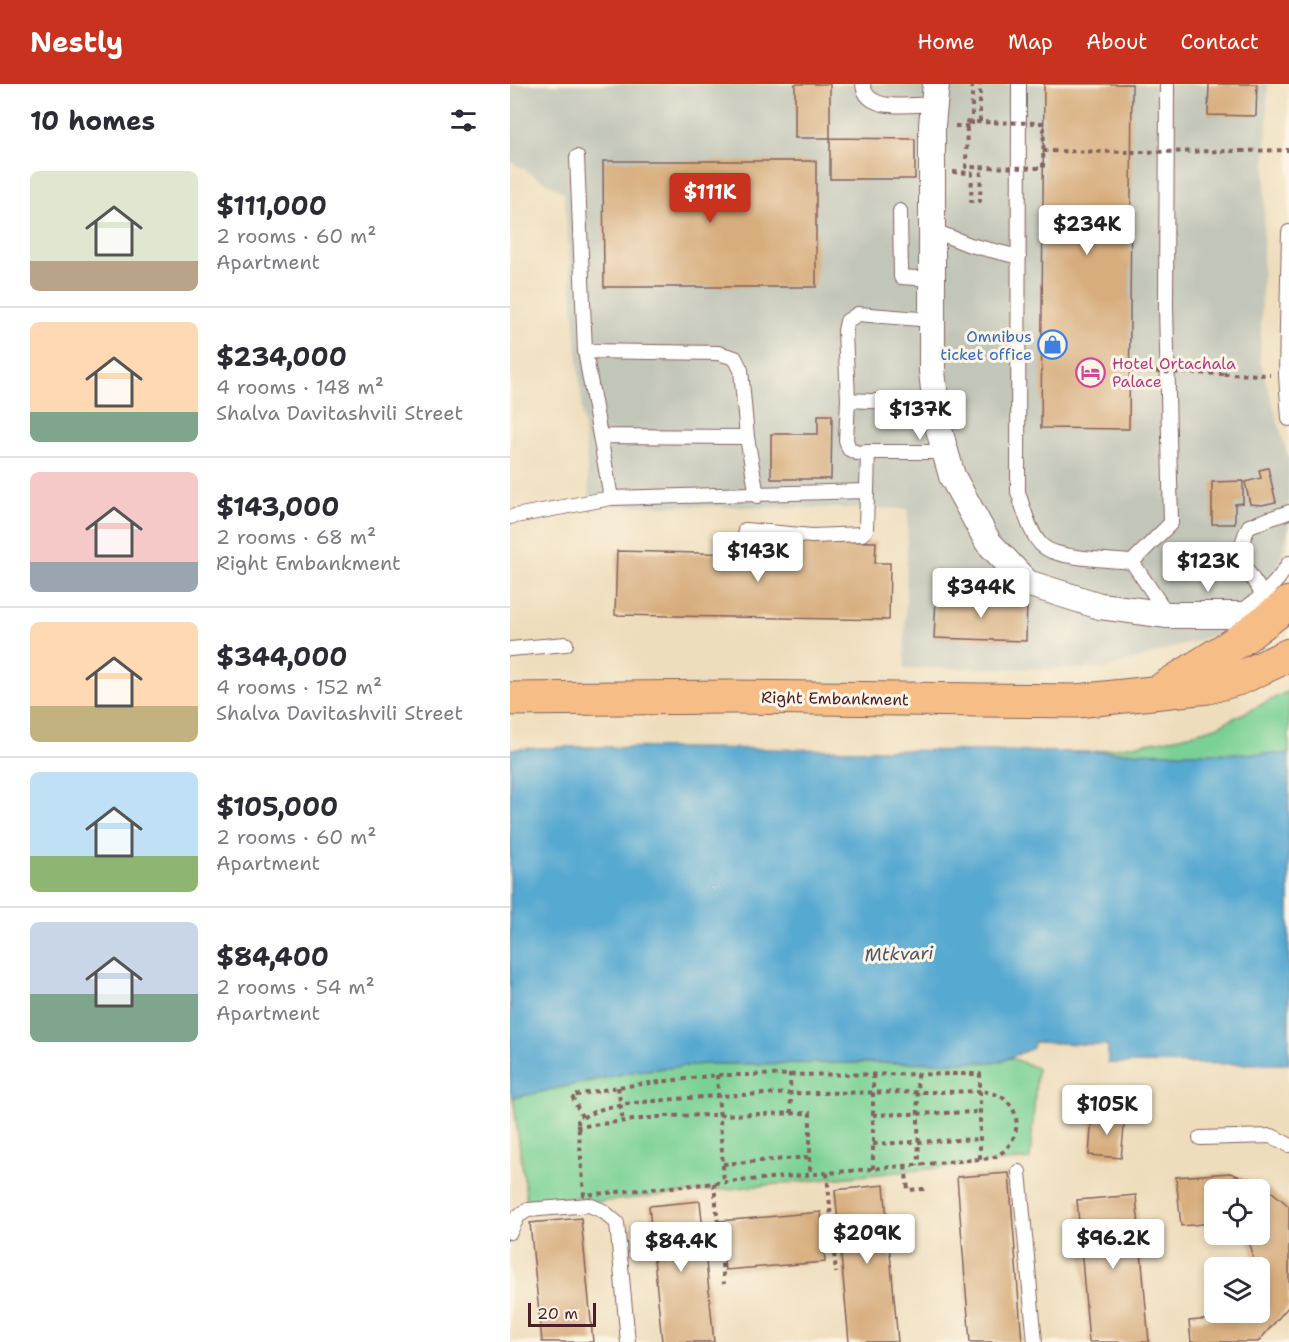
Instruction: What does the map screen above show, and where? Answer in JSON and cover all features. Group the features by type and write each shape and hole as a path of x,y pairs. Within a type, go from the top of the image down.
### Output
{"highway":[{"name":"Right Embankment","path":"1160,691 1276,605"},
{"name":"Right Embankment","path":"510,699 755,697 1077,701 1208,687 1240,678 1289,655"}],"street":[{"path":"934,104 932,320 935,404 938,426 952,476 988,542 1027,583 1100,606 1175,615 1235,615 1276,605"}],"lane":[{"path":"863,84 864,94 870,101 880,104 934,104"},
{"path":"1019,84 1018,492 1030,526 1044,548 1069,556 1132,562 1175,615"},
{"path":"1132,562 1171,523 1166,307 1167,84"},
{"path":"577,157 585,351 612,498"},
{"path":"900,211 901,277 932,279"},
{"path":"932,230 970,245 1018,257"},
{"path":"1289,232 1286,375 1289,419"},
{"path":"932,320 858,314 847,321 845,331 848,400 846,440 849,449 868,452 945,452"},
{"path":"585,351 718,353 735,358 741,370 747,437 757,496"},
{"path":"848,400 935,404"},
{"path":"601,436 747,437"},
{"path":"745,530 812,536 862,534 866,530 868,452"},
{"path":"510,517 612,498 757,496 866,491"},
{"path":"1276,605 1240,558 1242,540 1249,526 1289,512"},
{"path":"1276,605 1278,581 1289,563"},
{"path":"510,649 567,644"},
{"path":"1200,1138 1272,1136 1289,1144"},
{"path":"1019,1172 1035,1342"},
{"path":"510,1232 518,1216 528,1210 548,1208 589,1205 603,1211 617,1222 628,1342"}],"path":[{"path":"934,104 972,126 972,84"},
{"path":"980,84 980,122"},
{"path":"967,122 980,122 1044,123 1043,168 966,167 967,122"},
{"path":"1043,151 1289,150"},
{"path":"955,172 972,173 971,201 980,201 981,167"},
{"path":"1129,371 1286,375"},
{"path":"873,1073 873,1169"},
{"path":"790,1074 791,1113"},
{"path":"917,1074 919,1165"},
{"path":"582,1117 572,1096 618,1087 717,1075 980,1074 980,1160"},
{"path":"717,1075 724,1182"},
{"path":"618,1087 622,1122"},
{"path":"980,1091 1002,1096 1013,1109 1017,1125 1013,1141 1004,1154 980,1160 584,1195 576,1127 578,1121 582,1117 621,1104 719,1095 918,1092 980,1091"},
{"path":"873,1115 980,1112"},
{"path":"576,1127 666,1116 810,1113 810,1174"},
{"path":"873,1144 980,1139"},
{"path":"723,1164 810,1157"},
{"path":"905,1166 908,1190 926,1189"},
{"path":"827,1173 836,1273"},
{"path":"714,1183 724,1284"}],"shaded area":[{"path":"510,84 1268,84 1260,361 1289,459 1289,528 1269,604 1214,635 1105,669 904,668 908,509 590,505 564,193 510,161"}],"green space":[{"path":"1289,691 1289,754 1092,752 1181,737 1216,727"},
{"path":"1011,1058 1037,1068 1030,1159 597,1202 579,1197 527,1202 513,1098 636,1071 704,1064 983,1062"}],"water":[{"name":"Mtkvari","path":"574,747 1289,754 1289,1064 1108,1063 1108,1045 1034,1042 1033,1048 999,1062 704,1064 636,1071 513,1098 510,1091 510,749"}],"building":[{"path":"795,84 830,84 830,138 795,138"},
{"path":"1044,84 1132,84 1129,429 1041,428"},
{"path":"1209,84 1257,84 1256,116 1208,115"},
{"path":"830,138 915,139 915,179 830,179"},
{"path":"603,161 816,161 816,287 604,287"},
{"path":"818,415 832,415 831,479 771,479 771,434 818,434"},
{"path":"1268,468 1276,502 1262,505 1250,504 1245,482 1261,478 1259,470"},
{"path":"1243,481 1243,503 1235,504 1235,524 1212,524 1212,482"},
{"path":"779,540 876,542 875,563 890,563 889,620 615,615 617,551 779,555"},
{"path":"936,597 1027,600 1026,641 934,638"},
{"path":"1092,1115 1125,1118 1121,1158 1089,1155"},
{"path":"1009,1173 1022,1342 970,1342 957,1177"},
{"path":"1230,1173 1246,1179 1204,1179 1204,1224 1181,1226 1176,1177"},
{"path":"884,1185 898,1342 849,1342 835,1190"},
{"path":"1270,1190 1289,1206 1289,1306 1258,1342 1191,1342 1189,1321 1270,1323 1270,1257 1253,1257 1249,1245 1270,1245"},
{"path":"1136,1195 1149,1342 1089,1342 1077,1200"},
{"path":"700,1201 714,1342 662,1342 649,1206"},
{"path":"821,1212 825,1262 725,1270 720,1221"},
{"path":"581,1218 593,1342 542,1342 530,1223"}],"place":[{"name":"Omnibus ticket office","path":"1053,345"},
{"name":"Hotel Ortachala Palace","path":"1091,372"}]}
